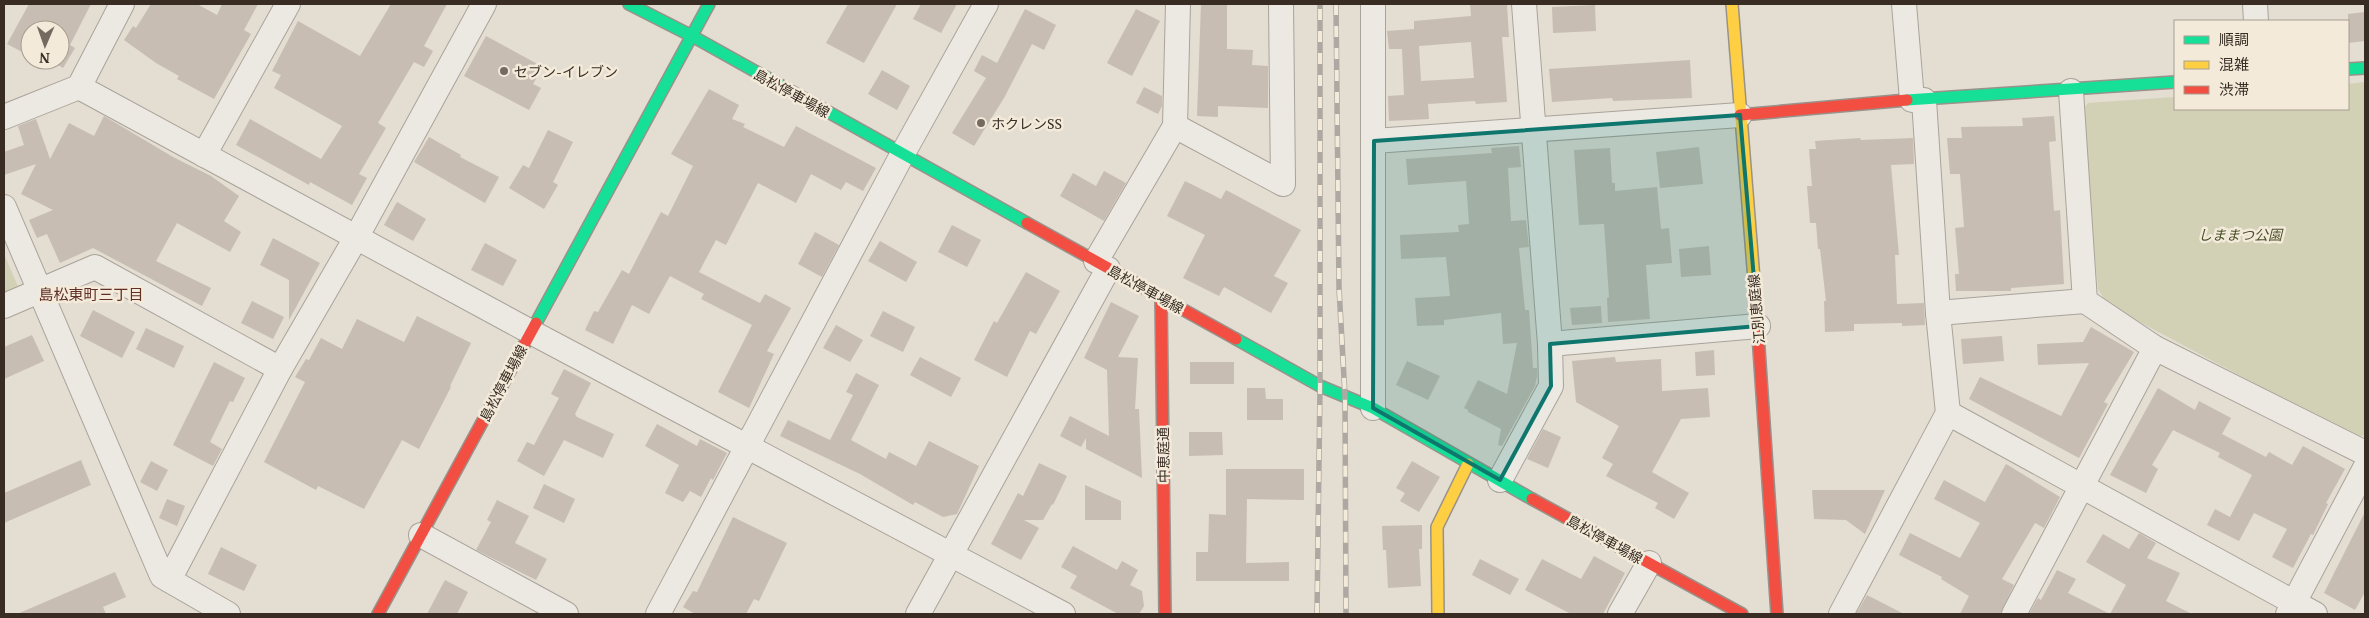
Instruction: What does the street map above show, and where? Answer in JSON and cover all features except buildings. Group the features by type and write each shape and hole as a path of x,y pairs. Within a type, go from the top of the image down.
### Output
{"main road":[{"path":"629,4 692,36 710,4"},
{"name":"江別恵庭線","path":"1732,4 1758,326 1777,614"},
{"name":"島松停車場線","path":"378,614 692,36 902,155 1320,386 1373,408 1468,464 1742,614"},
{"path":"2349,69 2365,68"},
{"path":"1740,116 1918,100 2070,91 2174,82"},
{"name":"中恵庭通","path":"1161,297 1165,614"},
{"path":"1438,614 1436,527 1468,464"}],"street":[{"path":"4,117 79,87 122,4"},
{"path":"204,155 288,4"},
{"path":"169,580 280,368 357,236 484,4"},
{"path":"658,614 902,155 986,4"},
{"path":"918,614 1175,126 1178,4"},
{"path":"1175,126 1283,184 1281,4"},
{"path":"1373,4 1373,408"},
{"path":"1500,480 1551,386 1550,344 1524,4"},
{"path":"1840,614 1948,413 1918,100 1904,4"},
{"path":"2255,4 2256,20"},
{"path":"79,87 531,332 1063,614"},
{"path":"2070,91 2085,301"},
{"path":"1374,141 1740,116"},
{"path":"4,208 162,576 214,611"},
{"path":"4,306 95,267 280,368"},
{"path":"1938,313 2085,301 2155,348 2365,453"},
{"path":"1550,344 1758,326"},
{"path":"2014,614 2155,348"},
{"path":"1948,413 2082,486 2291,609 2315,614"},
{"path":"2291,609 2365,468"},
{"path":"421,535 566,614"},
{"path":"1620,614 1649,564"}],"highlighted area":[{"path":"1740,115 1758,326 1550,344 1551,386 1500,480 1373,408 1374,141"}],"green space":[{"name":"しままつ公園","path":"2365,82 2365,432 2363,436 2351,435 2108,305 2098,289 2081,112 2088,103 2174,97 2174,110 2349,110 2349,84"},
{"path":"4,254 19,289 4,296"}],"railway":[{"path":"1317,614 1320,386 1320,4"},
{"path":"1336,4 1339,288 1345,396 1346,614"}],"traffic: fast":[{"path":"629,4 692,36 1027,223"},
{"path":"536,323 709,4"},
{"path":"2349,69 2365,68"},
{"path":"1907,100 2174,82"},
{"path":"1236,339 1320,386 1373,408 1532,499"}],"traffic: slow":[{"path":"1732,4 1756,305"},
{"path":"1438,614 1437,527 1468,464"}],"traffic: jam":[{"path":"1740,115 1907,100"},
{"path":"1027,223 1236,339"},
{"path":"1161,297 1165,614"},
{"path":"1756,305 1777,614"},
{"path":"378,614 536,323"},
{"path":"1532,499 1742,614"}],"place":[{"name":"セブン-イレブン","path":"504,71"},
{"name":"ホクレンSS","path":"981,123"}],"district":[{"name":"島松東町三丁目","path":"91,294"}]}
